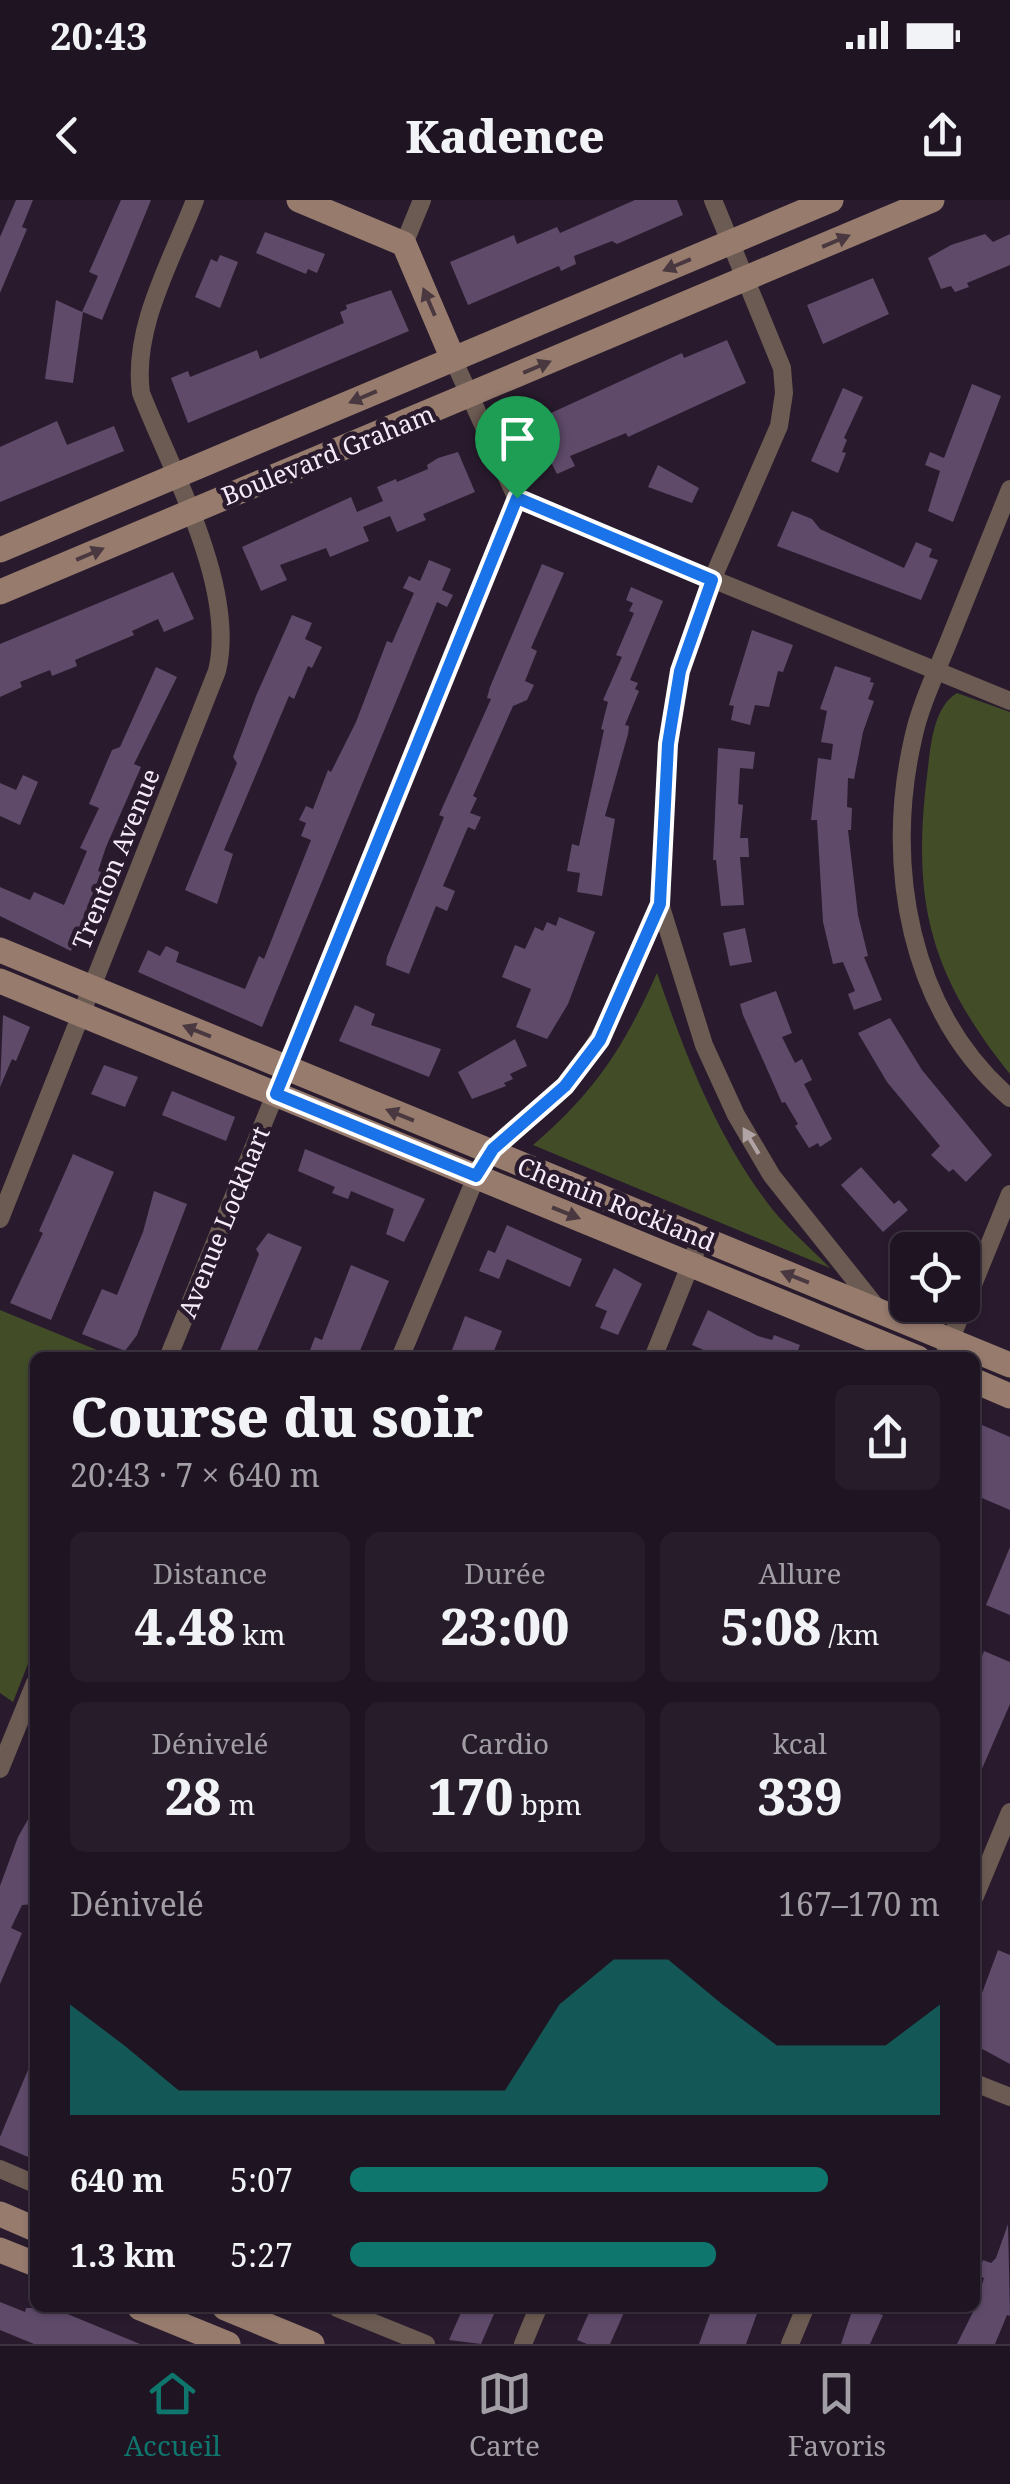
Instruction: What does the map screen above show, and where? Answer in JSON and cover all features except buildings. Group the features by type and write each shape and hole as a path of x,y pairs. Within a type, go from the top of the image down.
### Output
{"street":[{"name":"Trenton Avenue","path":"0,1219 217,671 222,648 219,597 140,393 138,371 141,342 195,200"},
{"path":"299,200 404,244 517,498 1010,701"},
{"path":"404,244 422,200"},
{"path":"714,200 782,368 784,393 779,426 712,580 680,671 668,744 660,904 704,1045 736,1115 772,1176 881,1312"},
{"name":"Boulevard Graham","path":"0,550 831,200"},
{"name":"Boulevard Graham","path":"0,592 932,200"},
{"path":"1010,489 913,738 904,806 904,878 910,925 923,974 951,1031 989,1080 1010,1098"},
{"name":"Avenue Lockhart","path":"170,1352 517,498"},
{"path":"403,1352 476,1176 490,1152 565,1086 600,1040 660,904"},
{"name":"Chemin Rockland","path":"0,950 881,1312 947,1349"},
{"name":"Chemin Rockland","path":"0,981 903,1352"},
{"path":"947,1349 1010,1194"},
{"path":"655,1352 702,1238"},
{"name":"Chemin Rockland","path":"980,1357 1010,1365"},
{"path":"980,1383 1010,1396"},
{"path":"0,1768 30,1695"},
{"path":"980,1884 1010,1812"},
{"path":"980,2084 1010,2097"},
{"path":"0,2169 30,2182"},
{"path":"0,2214 30,2227"},
{"path":"0,2250 30,2262"},
{"path":"150,2312 228,2344"},
{"path":"231,2312 268,2336 312,2344"},
{"path":"347,2312 426,2344"},
{"path":"523,2344 536,2312"},
{"path":"790,2344 803,2312"}],"green space":[{"path":"957,693 1010,712 1010,1074 960,1001 932,931 925,895 923,814 931,748 943,707"},
{"path":"657,973 690,1063 731,1148 773,1210 830,1268 533,1145 574,1106 606,1067"},
{"path":"0,1310 102,1352 30,1352 30,1659 13,1702 0,1693"}],"route":[{"path":"517,498 712,580 680,671 668,744 660,843 660,904 600,1040 565,1086 493,1149 476,1176 276,1094 517,498"}]}
